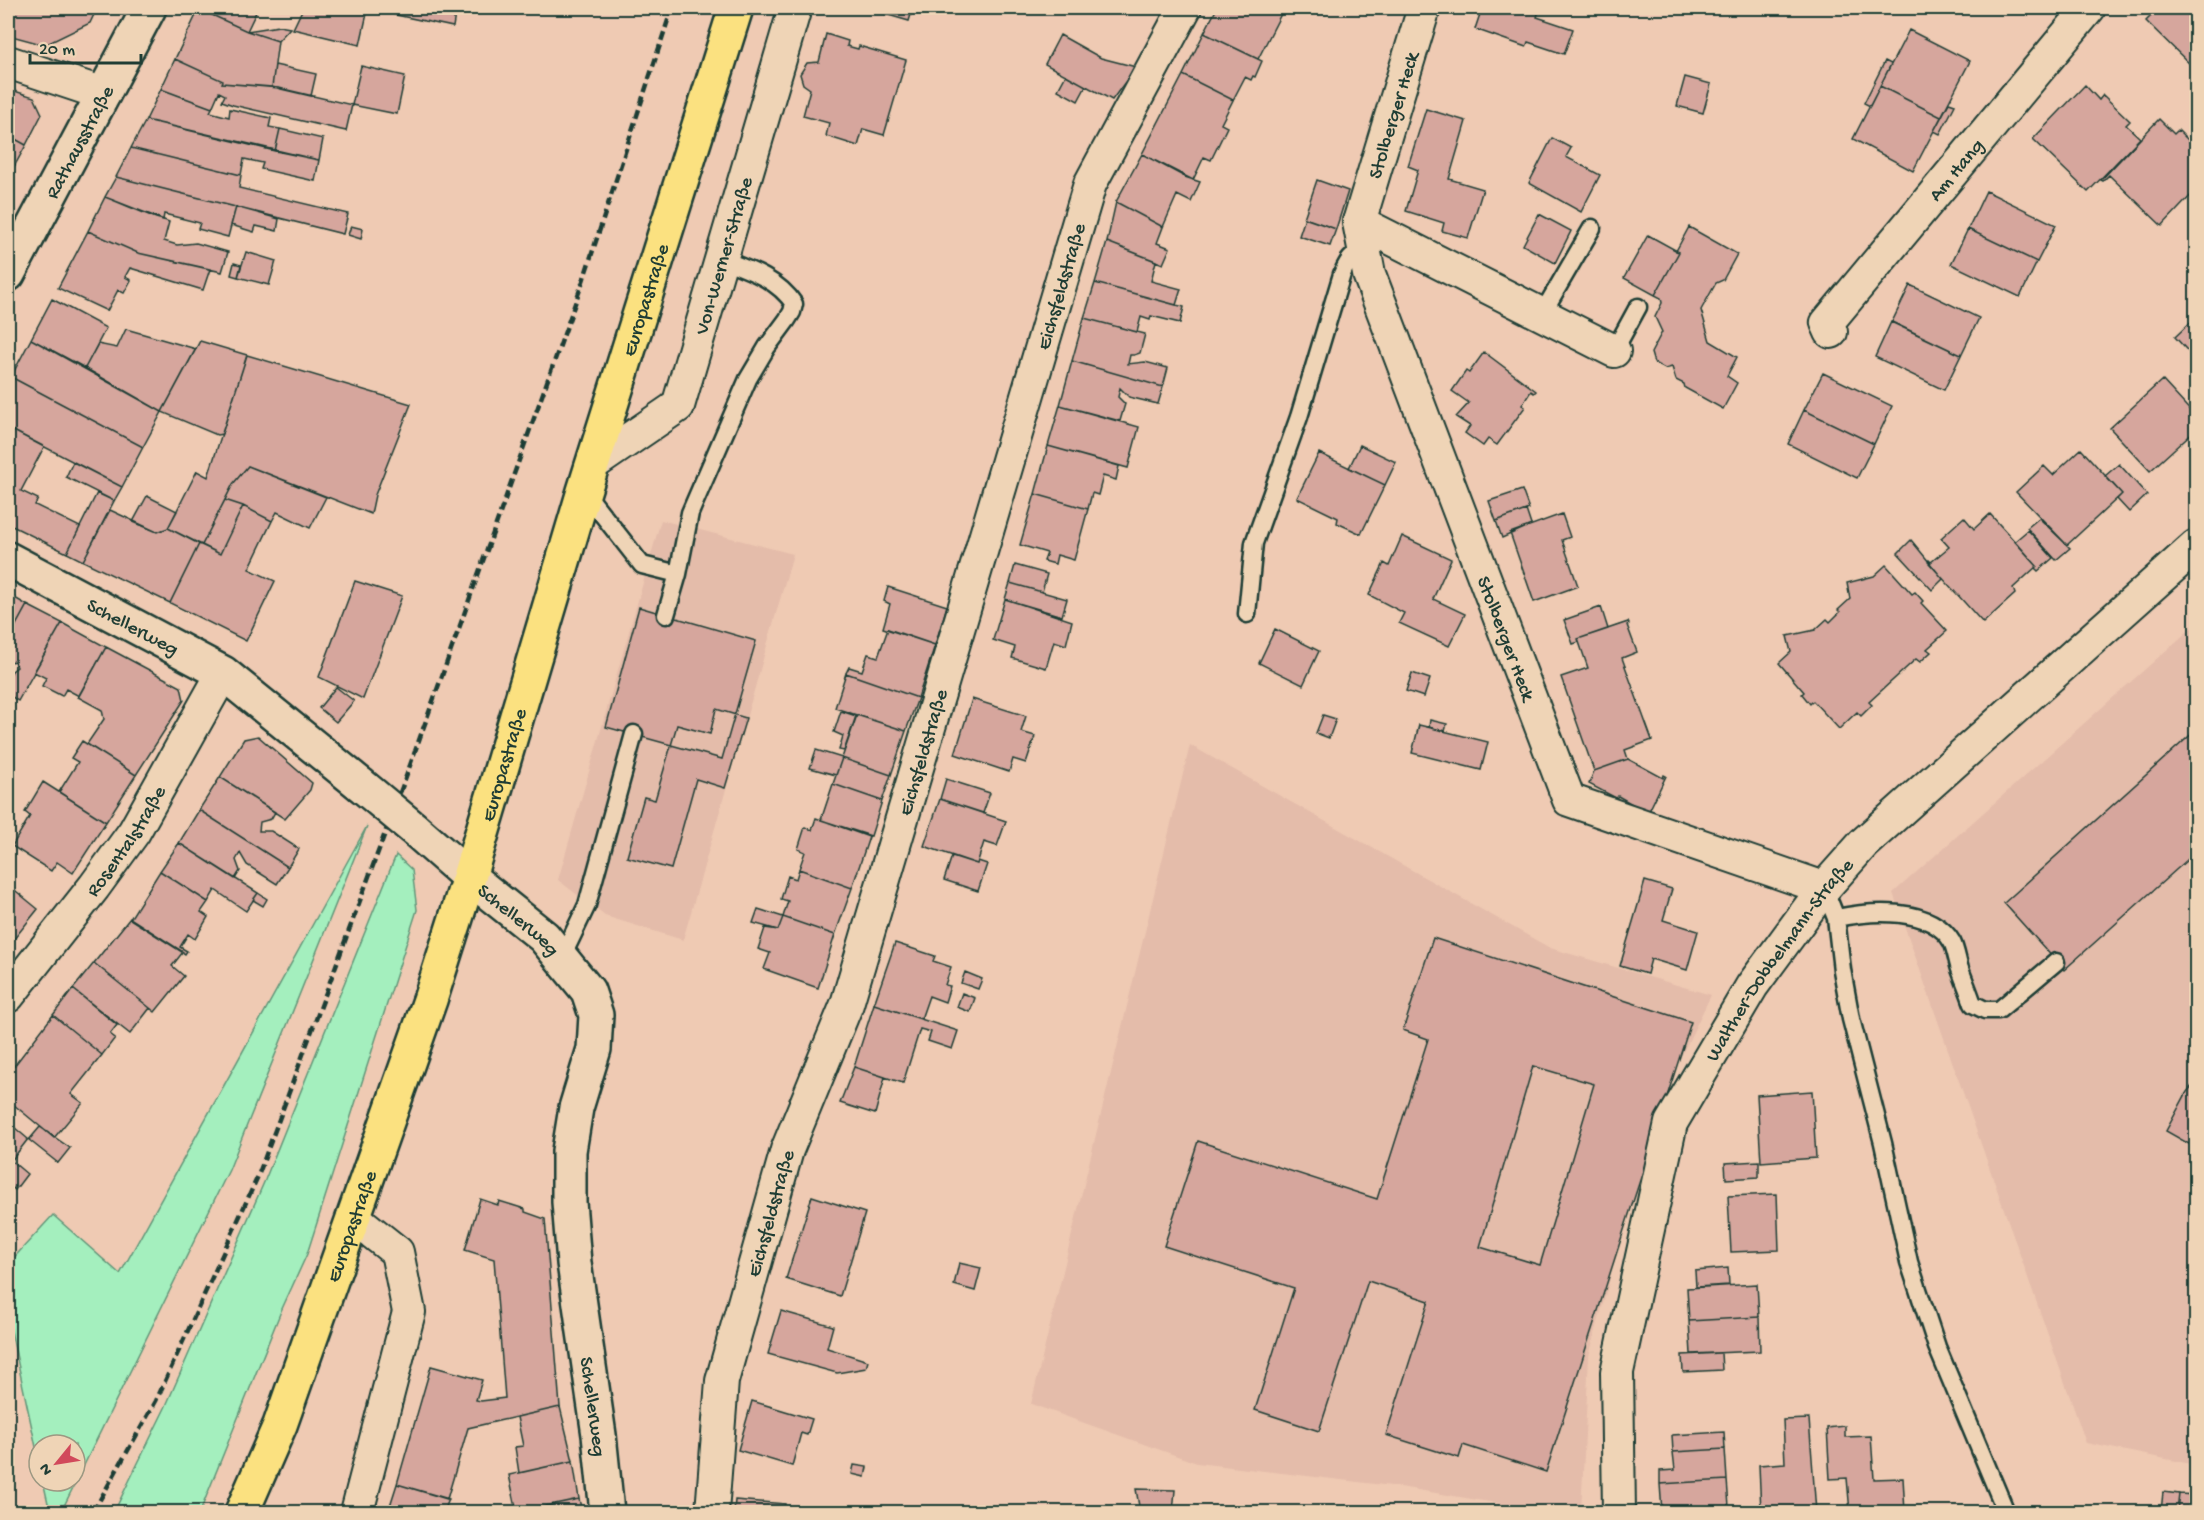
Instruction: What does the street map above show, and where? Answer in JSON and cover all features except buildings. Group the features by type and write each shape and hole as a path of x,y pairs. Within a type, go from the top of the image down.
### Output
{"main road":[{"name":"Europastraße","path":"242,1512 280,1425 430,1000 589,478 736,8"}],"street":[{"name":"Rathausstraße","path":"8,274 149,8"},
{"name":"Von-Werner-Straße","path":"589,478 678,406 795,8"},
{"name":"Eichsfeldstraße","path":"712,1512 722,1381 787,1150 847,1004 1090,184 1185,8"},
{"name":"Stolberger Heck","path":"1424,8 1362,237 1369,274 1569,800 1824,888"},
{"name":"Am Hang","path":"1830,332 1827,323 2089,8"},
{"path":"8,62 104,94"},
{"path":"1362,237 1542,314 1614,351"},
{"name":"Walther-Dobbelmann-Straße","path":"1619,1512 1617,1372 1671,1123 1752,986 1824,888 1864,843 2196,546"},
{"name":"Schellerweg","path":"8,559 223,673 544,937 588,991 596,1015 594,1049 576,1108 569,1151 569,1202 574,1263 599,1435 607,1512"},
{"name":"Rosentalstraße","path":"8,996 134,832 223,673"},
{"path":"353,1217 397,1252 409,1312 357,1512"}],"lane":[{"path":"1542,314 1592,228"},
{"path":"1247,614 1254,543 1299,417 1342,274 1351,257 1356,253 1362,237"},
{"path":"666,615 678,574 690,513 748,379 767,346 788,320 794,304 785,292 771,282 750,270 721,259"},
{"path":"1614,351 1638,307"},
{"path":"589,478 642,565 678,574"},
{"path":"562,957 587,904 634,734"},
{"path":"1824,888 1836,918 1851,1018 1883,1143 1909,1263 1937,1347 2006,1512"},
{"path":"1836,918 1859,913 1896,914 1918,917 1941,927 1953,943 1973,1004 1985,1010 1999,1010 2056,962"}],"shaded area":[{"path":"661,520 793,554 683,940 605,916 558,880"},
{"path":"2196,624 2196,1465 2086,1443 1893,893"},
{"path":"1190,745 1550,948 1711,995 1656,1108 1589,1356 1581,1512 1549,1512 1400,1487 1197,1463 1031,1404"}],"green space":[{"path":"367,826 229,1170 87,1459 87,1433 33,1433 8,1317 8,1264 53,1215 120,1274"},
{"path":"396,855 412,870 417,910 307,1254 281,1311 200,1512 114,1512 165,1408 265,1180"},
{"path":"46,1493 70,1493 61,1512 50,1512"}],"railway":[{"path":"93,1512 156,1401 258,1176 408,771 583,281 672,8"}]}
